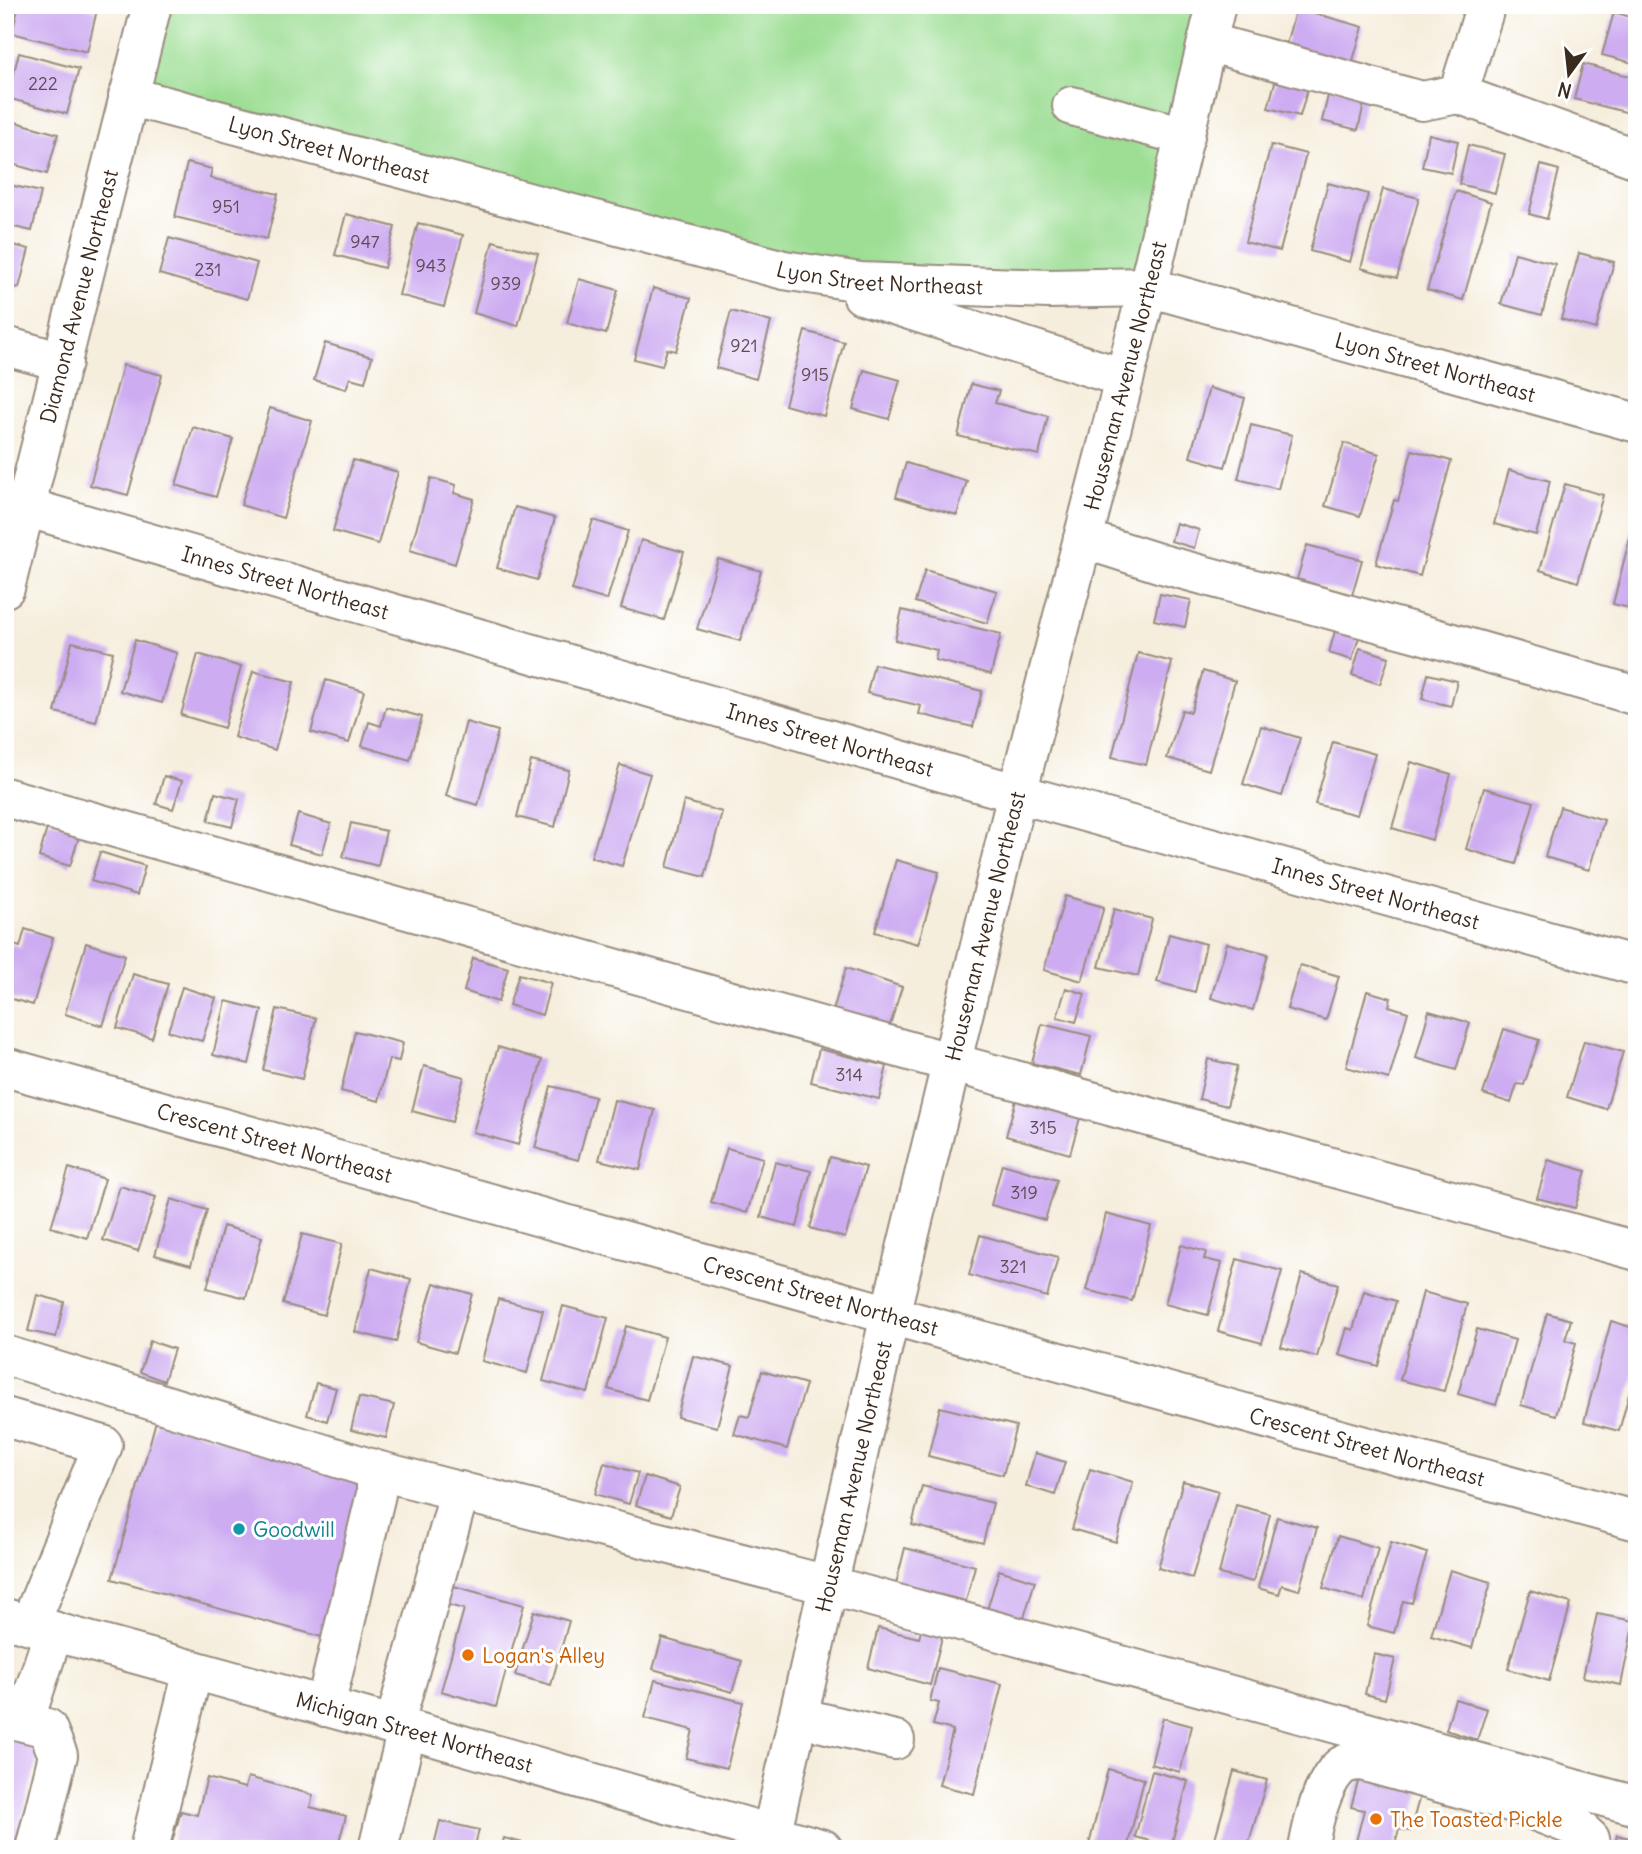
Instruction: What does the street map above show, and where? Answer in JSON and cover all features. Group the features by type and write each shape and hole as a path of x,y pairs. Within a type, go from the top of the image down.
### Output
{"street":[{"name":"Diamond Avenue Northeast","path":"5,588 152,5"},
{"name":"Houseman Avenue Northeast","path":"770,1842 890,1315 951,1063 1017,794 1148,288 1216,5"},
{"path":"1458,94 1486,5"},
{"path":"1207,42 1422,101 1458,94 1637,159"},
{"name":"Lyon Street Northeast","path":"128,96 784,270 860,282 1048,289 1148,288 1637,423"},
{"path":"1072,106 1185,136"},
{"path":"784,270 1124,377"},
{"path":"5,346 63,362"},
{"name":"Innes Street Northeast","path":"25,507 1017,794 1637,966"},
{"path":"1083,539 1162,564 1637,696"},
{"path":"5,797 951,1063 1637,1251"},
{"name":"Crescent Street Northeast","path":"5,1067 1637,1521"},
{"path":"5,1355 376,1470 828,1585 1637,1806"},
{"path":"5,1417 103,1445 30,1625 15,1719 47,1728 58,1755 35,1849"},
{"path":"325,1707 376,1494 376,1470"},
{"path":"378,1849 401,1728 460,1492"},
{"name":"Michigan Street Northeast","path":"30,1625 401,1728 770,1842 823,1849"},
{"path":"149,1849 193,1670"},
{"path":"798,1717 895,1740"},
{"path":"1308,1849 1312,1827 1332,1777 1340,1766 1361,1761 1528,1808 1578,1828 1590,1839 1592,1849"}],"green space":[{"path":"152,5 1216,5 1148,287 860,282 128,96"}],"building":[{"path":"19,5 78,5 97,10 87,52 12,33"},
{"path":"1296,8 1363,27 1351,67 1285,48"},
{"path":"1614,12 1637,19 1637,64 1602,55"},
{"path":"19,53 79,69 67,114 7,98"},
{"path":"1583,64 1637,78 1637,115 1574,99"},
{"path":"1278,71 1310,80 1300,116 1268,108"},
{"path":"1330,87 1366,95 1358,130 1322,121"},
{"path":"5,119 58,134 47,174 5,162"},
{"path":"1429,134 1458,141 1451,173 1422,167"},
{"path":"1271,145 1306,154 1280,251 1245,242"},
{"path":"1468,145 1505,154 1495,193 1459,184"},
{"path":"187,163 212,169 210,178 278,194 267,239 175,217"},
{"path":"1541,165 1559,170 1547,219 1529,214"},
{"path":"1328,183 1368,194 1350,262 1310,251"},
{"path":"5,184 41,192 32,231 5,225"},
{"path":"1383,189 1419,198 1397,278 1361,268"},
{"path":"1456,191 1491,202 1463,300 1427,290"},
{"path":"346,214 395,227 384,268 335,255"},
{"path":"418,223 463,235 444,307 399,295"},
{"path":"169,238 257,263 247,299 159,274"},
{"path":"493,241 538,253 518,326 474,313"},
{"path":"5,243 29,249 19,288 5,285"},
{"path":"1515,253 1555,264 1542,315 1501,304"},
{"path":"1579,253 1614,262 1596,329 1561,319"},
{"path":"579,279 618,290 606,334 567,323"},
{"path":"653,288 691,298 676,351 667,349 662,366 634,359"},
{"path":"731,311 771,322 756,379 716,368"},
{"path":"805,331 844,342 824,416 785,405"},
{"path":"325,343 372,357 365,382 350,378 346,389 314,380"},
{"path":"123,365 162,375 128,495 90,485"},
{"path":"864,370 900,380 889,419 853,409"},
{"path":"971,384 999,391 995,403 1048,416 1039,455 958,436"},
{"path":"1209,388 1245,398 1225,467 1190,457"},
{"path":"270,408 312,421 283,518 241,505"},
{"path":"1251,425 1292,435 1278,489 1238,479"},
{"path":"193,427 233,439 216,497 176,485"},
{"path":"1344,443 1379,454 1360,516 1325,506"},
{"path":"1412,450 1451,461 1420,576 1376,564 1394,500 1398,501"},
{"path":"353,460 398,472 378,544 333,531"},
{"path":"906,463 967,481 957,515 896,497"},
{"path":"1509,470 1550,481 1536,535 1494,524"},
{"path":"431,478 456,485 454,493 474,499 455,564 410,550"},
{"path":"1565,484 1603,495 1578,582 1540,570"},
{"path":"515,507 555,518 537,580 497,568"},
{"path":"1637,513 1637,610 1613,604"},
{"path":"593,520 628,531 607,600 572,590"},
{"path":"1176,523 1199,530 1194,548 1171,541"},
{"path":"641,540 684,552 664,620 621,608"},
{"path":"1307,545 1362,560 1352,595 1297,579"},
{"path":"718,559 761,571 740,641 697,629"},
{"path":"925,570 997,591 987,623 915,602"},
{"path":"1160,594 1191,600 1185,627 1154,620"},
{"path":"902,610 1001,634 991,674 935,660 937,650 895,640"},
{"path":"1336,627 1360,634 1352,660 1329,653"},
{"path":"135,640 177,653 162,703 120,691"},
{"path":"72,642 113,652 96,722 55,712"},
{"path":"1360,648 1389,657 1380,684 1352,675"},
{"path":"1138,653 1172,662 1146,765 1112,757"},
{"path":"198,654 241,667 224,728 181,715"},
{"path":"874,664 982,691 973,727 919,714 921,706 867,693"},
{"path":"253,671 294,682 275,750 234,737"},
{"path":"1203,671 1235,681 1209,770 1167,758 1182,710 1191,712"},
{"path":"1428,674 1457,681 1451,706 1422,699"},
{"path":"326,680 364,691 349,743 311,732"},
{"path":"386,707 422,717 410,760 362,746 369,722 381,726"},
{"path":"466,722 498,731 478,805 446,796"},
{"path":"1261,726 1300,738 1282,796 1243,784"},
{"path":"1333,742 1375,754 1357,815 1315,804"},
{"path":"531,761 569,770 555,827 517,817"},
{"path":"1411,762 1451,774 1432,840 1392,828"},
{"path":"620,765 650,774 622,866 591,857"},
{"path":"164,776 182,781 173,809 156,804"},
{"path":"1484,788 1534,802 1516,864 1466,849"},
{"path":"215,793 239,799 232,827 208,821"},
{"path":"684,801 722,812 705,877 667,867"},
{"path":"1560,807 1604,820 1589,870 1545,857"},
{"path":"298,814 331,824 322,854 289,845"},
{"path":"49,821 81,830 70,866 39,857"},
{"path":"351,823 386,831 378,866 343,857"},
{"path":"100,852 145,866 137,895 91,881"},
{"path":"896,860 939,872 918,944 875,932"},
{"path":"1065,896 1104,907 1082,981 1044,970"},
{"path":"1114,909 1152,919 1138,976 1099,967"},
{"path":"25,929 53,938 33,1005 5,997 5,964 11,944 20,947"},
{"path":"1169,934 1206,944 1195,992 1157,982"},
{"path":"86,943 125,955 103,1026 65,1014"},
{"path":"1227,943 1268,954 1253,1010 1211,998"},
{"path":"473,958 508,968 498,1002 464,991"},
{"path":"1300,965 1339,976 1326,1020 1287,1009"},
{"path":"846,968 902,987 889,1028 833,1010"},
{"path":"133,974 168,984 152,1038 117,1028"},
{"path":"519,974 551,983 542,1015 509,1005"},
{"path":"182,987 216,998 202,1041 168,1031"},
{"path":"1066,988 1085,994 1076,1022 1057,1017"},
{"path":"1367,991 1391,998 1389,1006 1408,1012 1389,1079 1346,1067"},
{"path":"226,1001 262,1010 249,1064 213,1055"},
{"path":"277,1009 316,1018 302,1079 263,1070"},
{"path":"1429,1011 1470,1023 1456,1070 1416,1058"},
{"path":"1042,1024 1091,1036 1081,1075 1032,1063"},
{"path":"1504,1029 1539,1040 1524,1085 1517,1084 1511,1103 1483,1094"},
{"path":"355,1031 403,1043 399,1061 389,1059 379,1101 341,1091"},
{"path":"1584,1041 1623,1052 1606,1109 1567,1097"},
{"path":"498,1047 542,1060 518,1145 473,1132"},
{"path":"819,1049 887,1066 879,1099 811,1082"},
{"path":"1208,1059 1237,1066 1227,1106 1199,1099"},
{"path":"424,1066 464,1077 452,1122 412,1111"},
{"path":"551,1086 595,1097 578,1160 535,1148"},
{"path":"614,1100 655,1110 640,1170 599,1160"},
{"path":"1016,1100 1080,1118 1070,1154 1006,1136"},
{"path":"5,1132 12,1134 6,1154 5,1154"},
{"path":"727,1148 763,1158 747,1213 711,1202"},
{"path":"830,1157 866,1167 845,1238 810,1228"},
{"path":"1548,1160 1586,1171 1575,1208 1537,1198"},
{"path":"775,1162 811,1171 797,1227 761,1217"},
{"path":"1002,1164 1057,1180 1045,1220 991,1205"},
{"path":"69,1168 105,1179 87,1238 51,1227"},
{"path":"120,1186 156,1197 138,1251 103,1240"},
{"path":"171,1199 207,1210 191,1265 155,1255"},
{"path":"1106,1214 1151,1226 1132,1301 1086,1290"},
{"path":"223,1226 262,1237 246,1298 207,1288"},
{"path":"302,1234 342,1244 324,1315 283,1304"},
{"path":"980,1235 1058,1257 1047,1297 969,1275"},
{"path":"1181,1245 1206,1252 1204,1259 1222,1263 1208,1315 1165,1304"},
{"path":"1237,1259 1282,1271 1262,1343 1218,1331"},
{"path":"371,1268 411,1279 396,1342 355,1332"},
{"path":"1302,1274 1338,1284 1317,1357 1281,1347"},
{"path":"434,1283 472,1294 455,1353 416,1342"},
{"path":"1364,1291 1396,1301 1378,1366 1339,1355 1347,1328 1353,1330"},
{"path":"1423,1292 1467,1304 1444,1391 1400,1380"},
{"path":"37,1295 64,1302 56,1337 28,1331"},
{"path":"498,1299 543,1310 527,1373 482,1361"},
{"path":"563,1306 608,1318 588,1393 543,1381"},
{"path":"1547,1313 1571,1320 1565,1340 1576,1343 1556,1415 1521,1405"},
{"path":"1611,1321 1637,1329 1637,1365 1619,1431 1584,1422"},
{"path":"626,1326 665,1337 647,1400 608,1389"},
{"path":"1477,1329 1515,1340 1496,1405 1458,1394"},
{"path":"150,1341 174,1349 164,1381 140,1372"},
{"path":"693,1356 733,1366 717,1427 677,1417"},
{"path":"762,1371 806,1384 787,1449 734,1434 740,1415 749,1417"},
{"path":"316,1383 336,1388 327,1421 307,1415"},
{"path":"359,1397 394,1405 386,1438 351,1430"},
{"path":"940,1407 1016,1426 1003,1475 928,1456"},
{"name":"Goodwill","path":"156,1421 366,1478 322,1637 112,1579"},
{"path":"1035,1453 1065,1462 1055,1495 1026,1486"},
{"path":"604,1463 638,1473 629,1504 595,1494"},
{"path":"1090,1469 1133,1482 1116,1542 1072,1529"},
{"path":"645,1476 680,1487 671,1516 636,1505"},
{"path":"1183,1481 1218,1491 1192,1578 1158,1568"},
{"path":"922,1486 993,1503 983,1543 912,1525"},
{"path":"1236,1505 1270,1514 1253,1582 1219,1574"},
{"path":"1277,1517 1317,1528 1299,1590 1282,1585 1279,1594 1258,1588"},
{"path":"1338,1536 1378,1548 1364,1600 1323,1588"},
{"path":"1391,1542 1427,1553 1412,1603 1403,1601 1394,1633 1367,1626"},
{"path":"905,1548 975,1566 966,1601 896,1584"},
{"path":"999,1570 1035,1581 1023,1621 987,1610"},
{"path":"1450,1570 1491,1582 1472,1648 1431,1636"},
{"path":"450,1585 524,1605 496,1707 441,1691 464,1609 444,1604"},
{"path":"1530,1591 1571,1603 1549,1681 1508,1669"},
{"path":"534,1611 569,1621 551,1685 515,1675"},
{"path":"1597,1614 1634,1621 1621,1685 1583,1677"},
{"path":"878,1628 919,1638 922,1628 943,1633 930,1685 868,1668"},
{"path":"662,1638 742,1661 732,1692 653,1669"},
{"path":"1374,1654 1395,1659 1385,1699 1365,1694"},
{"path":"938,1668 1002,1684 974,1794 939,1785 953,1730 933,1725 939,1703 930,1701"},
{"path":"655,1680 743,1702 727,1768 686,1758 693,1730 645,1718"},
{"path":"1455,1699 1487,1709 1477,1740 1446,1730"},
{"path":"1163,1718 1192,1726 1180,1772 1151,1764"},
{"path":"5,1733 42,1742 14,1849 5,1849"},
{"path":"1108,1769 1144,1779 1127,1849 1088,1849"},
{"path":"1152,1771 1188,1781 1171,1846 1135,1837"},
{"path":"1234,1771 1267,1780 1247,1849 1212,1849"},
{"path":"1360,1775 1421,1792 1410,1831 1399,1829 1394,1849 1354,1849 1364,1810 1351,1807"},
{"path":"248,1777 313,1795 310,1807 346,1816 337,1849 170,1849 181,1811 197,1815 207,1778 245,1788"},
{"path":"440,1821 479,1830 474,1849 433,1849"},
{"path":"1617,1835 1637,1840 1637,1849 1614,1849"},
{"path":"504,1838 542,1848 542,1849 501,1849"}],"place":[{"name":"Goodwill","path":"239,1529"},
{"name":"Logan's Alley","path":"468,1655"},
{"name":"The Toasted Pickle","path":"1376,1819"}]}
